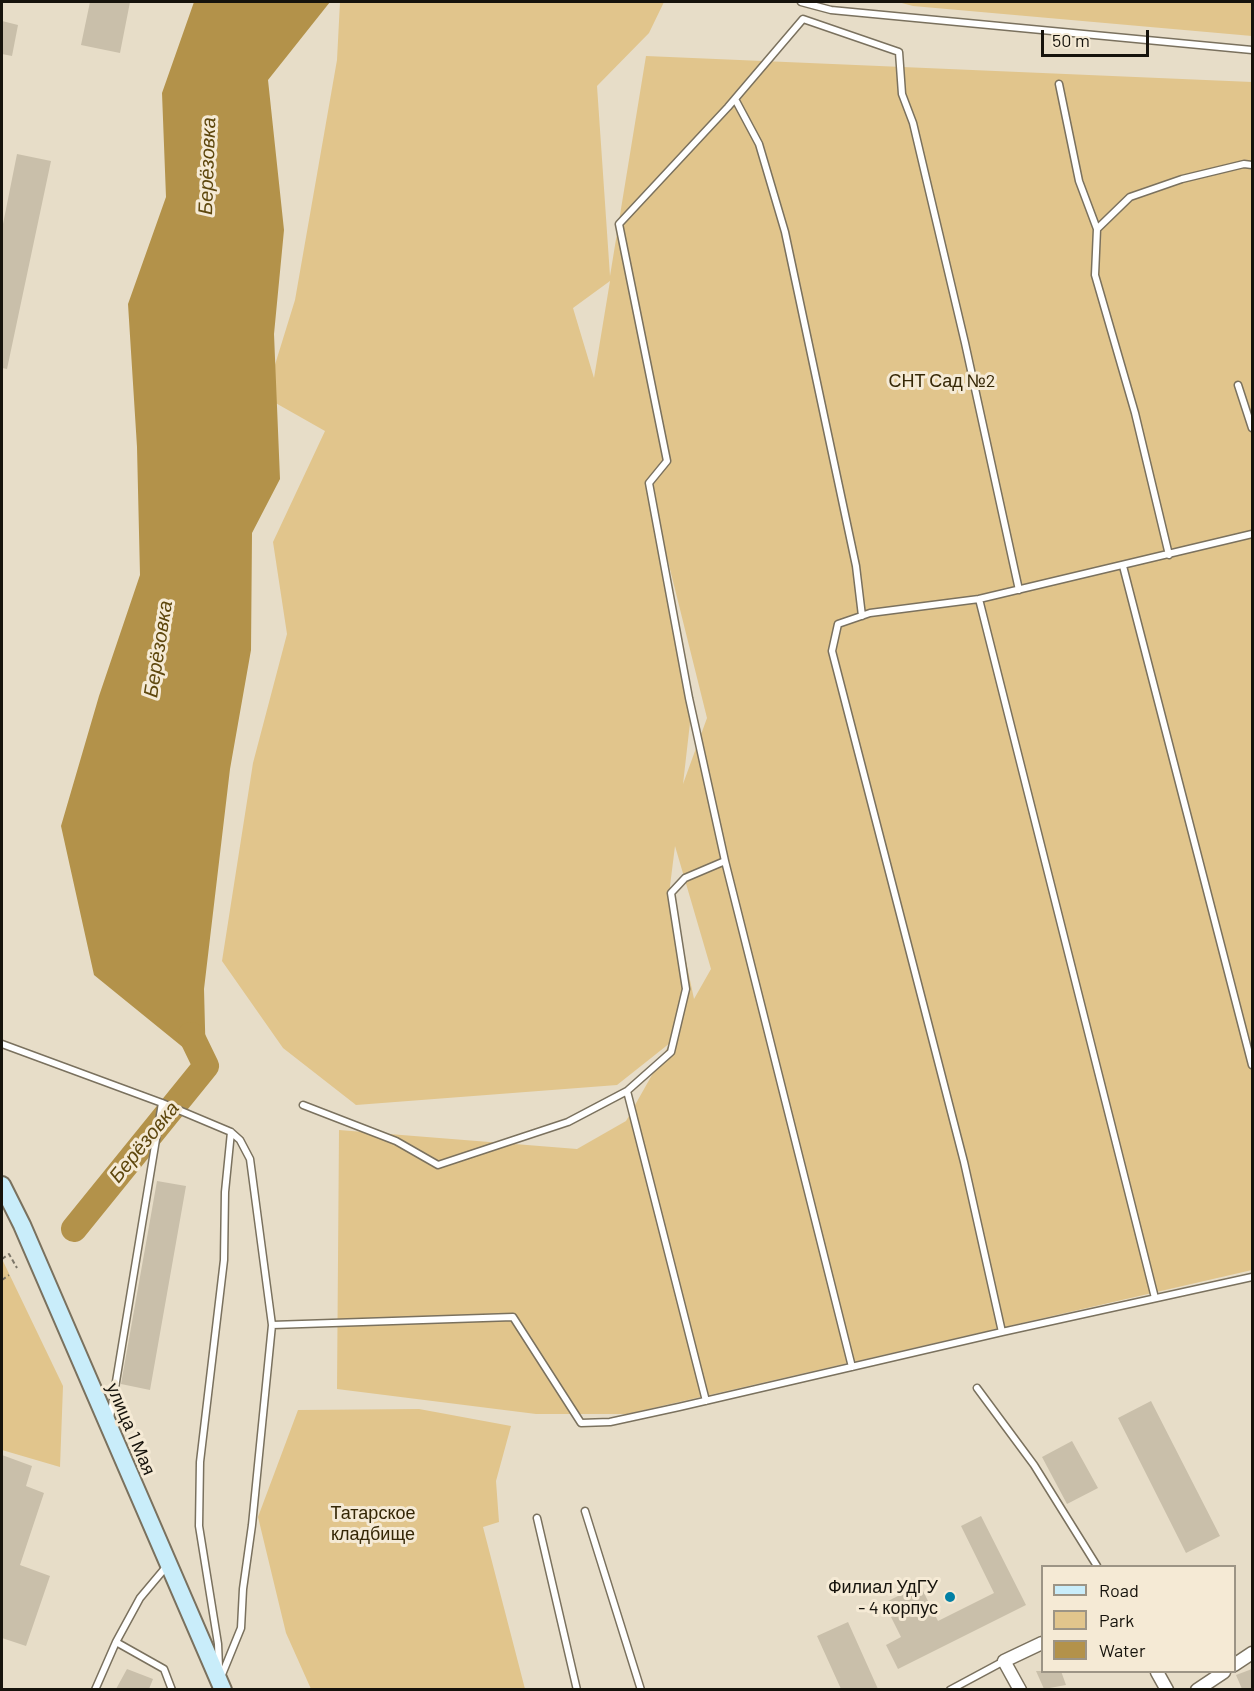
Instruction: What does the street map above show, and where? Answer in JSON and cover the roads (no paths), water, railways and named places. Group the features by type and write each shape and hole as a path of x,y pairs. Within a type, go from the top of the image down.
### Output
{"main road":[{"name":"улица 1 Мая","path":"2,1185 22,1225 221,1685"}],"street":[{"path":"1020,1689 1004,1660 1041,1643"},
{"path":"1236,1664 1252,1653"},
{"path":"1158,1673 1167,1689"},
{"path":"1197,1689 1221,1673"}],"lane":[{"path":"801,2 831,10 1252,50"},
{"path":"852,1367 726,861 689,698 648,483 667,461 619,224 735,99 803,19 899,52 902,94 913,123 963,331 1018,590"},
{"path":"1059,84 1079,181 1097,229 1095,275 1135,413 1169,555"},
{"path":"735,99 759,144 785,232 856,566 862,616"},
{"path":"1097,229 1130,197 1182,179 1244,164 1252,165"},
{"path":"1238,386 1252,428"},
{"path":"1002,1332 964,1162 832,651 838,624 862,616 901,608 979,599 1252,534"},
{"path":"1123,566 1252,1065"},
{"path":"979,599 1155,1299"},
{"path":"303,1105 396,1141 438,1165 567,1122 627,1091 671,1052 686,989 671,893 685,878 726,861"},
{"path":"2,1044 223,1128 240,1140 250,1159 272,1325 252,1525 243,1589 242,1628 221,1685"},
{"path":"627,1091 706,1401"},
{"path":"109,1427 162,1104"},
{"path":"221,1685 218,1644 199,1526 200,1473 224,1260 225,1192 231,1132"},
{"path":"272,1325 513,1317 581,1423 610,1422 1252,1277"},
{"path":"976,1388 1034,1465 1096,1565"},
{"path":"585,1511 641,1689"},
{"path":"537,1518 577,1689"},
{"path":"94,1689 140,1598 169,1564"},
{"path":"116,1642 164,1669 172,1689"},
{"path":"950,1689 1004,1660"}],"water":[{"path":"194,2 330,2 268,80 284,230 274,334 280,479 252,533 251,650 230,769 204,989 206,1066 94,975 61,826 99,696 140,575 137,447 128,304 166,197 162,93"}],"waterway":[{"name":"Берёзовка","path":"74,1229 206,1066 191,1035"}],"place":[{"name":"Филиал УдГУ - 4 корпус","path":"950,1597"}],"park label":[{"name":"СНТ Сад №2","path":"942,381"},
{"name":"Татарское кладбище","path":"373,1523"}]}
